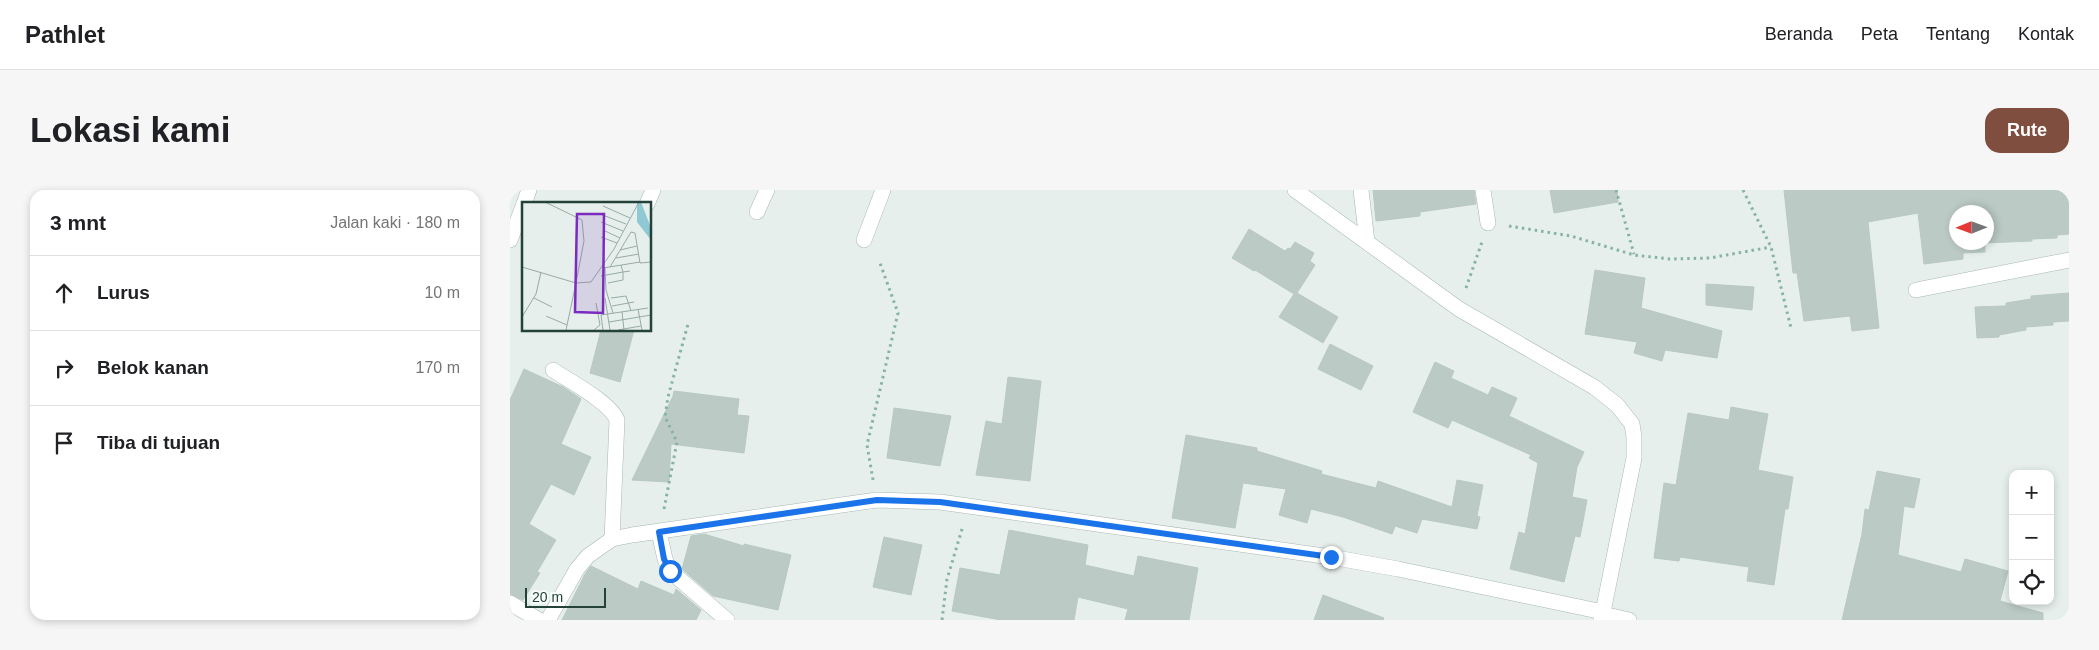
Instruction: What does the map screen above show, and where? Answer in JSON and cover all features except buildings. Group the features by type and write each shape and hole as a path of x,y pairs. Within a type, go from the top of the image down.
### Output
{"street":[{"path":"525,202 529,190"},
{"path":"648,202 653,190"},
{"path":"757,212 767,190"},
{"path":"864,240 883,190"},
{"path":"1295,190 1460,309 1594,387 1617,405 1632,424 1634,458 1602,616"},
{"path":"1361,190 1367,242"},
{"path":"1483,190 1488,223"},
{"path":"510,240 522,209"},
{"path":"1916,290 2069,260"},
{"path":"553,370 607,407 616,416 612,539"},
{"path":"548,620 577,569 588,556 612,539 877,500 902,500 968,506 1331,557 1398,569 1602,616 1607,615 1629,620"},
{"path":"659,532 664,559 670,571 727,620"},
{"path":"510,603 538,620"}],"path":[{"path":"1616,190 1634,255"},
{"path":"1743,190 1771,247 1791,328"},
{"path":"1460,309 1488,223 1571,236 1634,255 1670,258 1710,258 1771,247"},
{"path":"877,500 867,444 898,313 880,263"},
{"path":"659,532 677,442 665,417 668,397 688,324"},
{"path":"942,620 947,580 968,506"}],"route":[{"path":"670,571 664,559 659,532 877,500 940,502 1331,557"}]}
